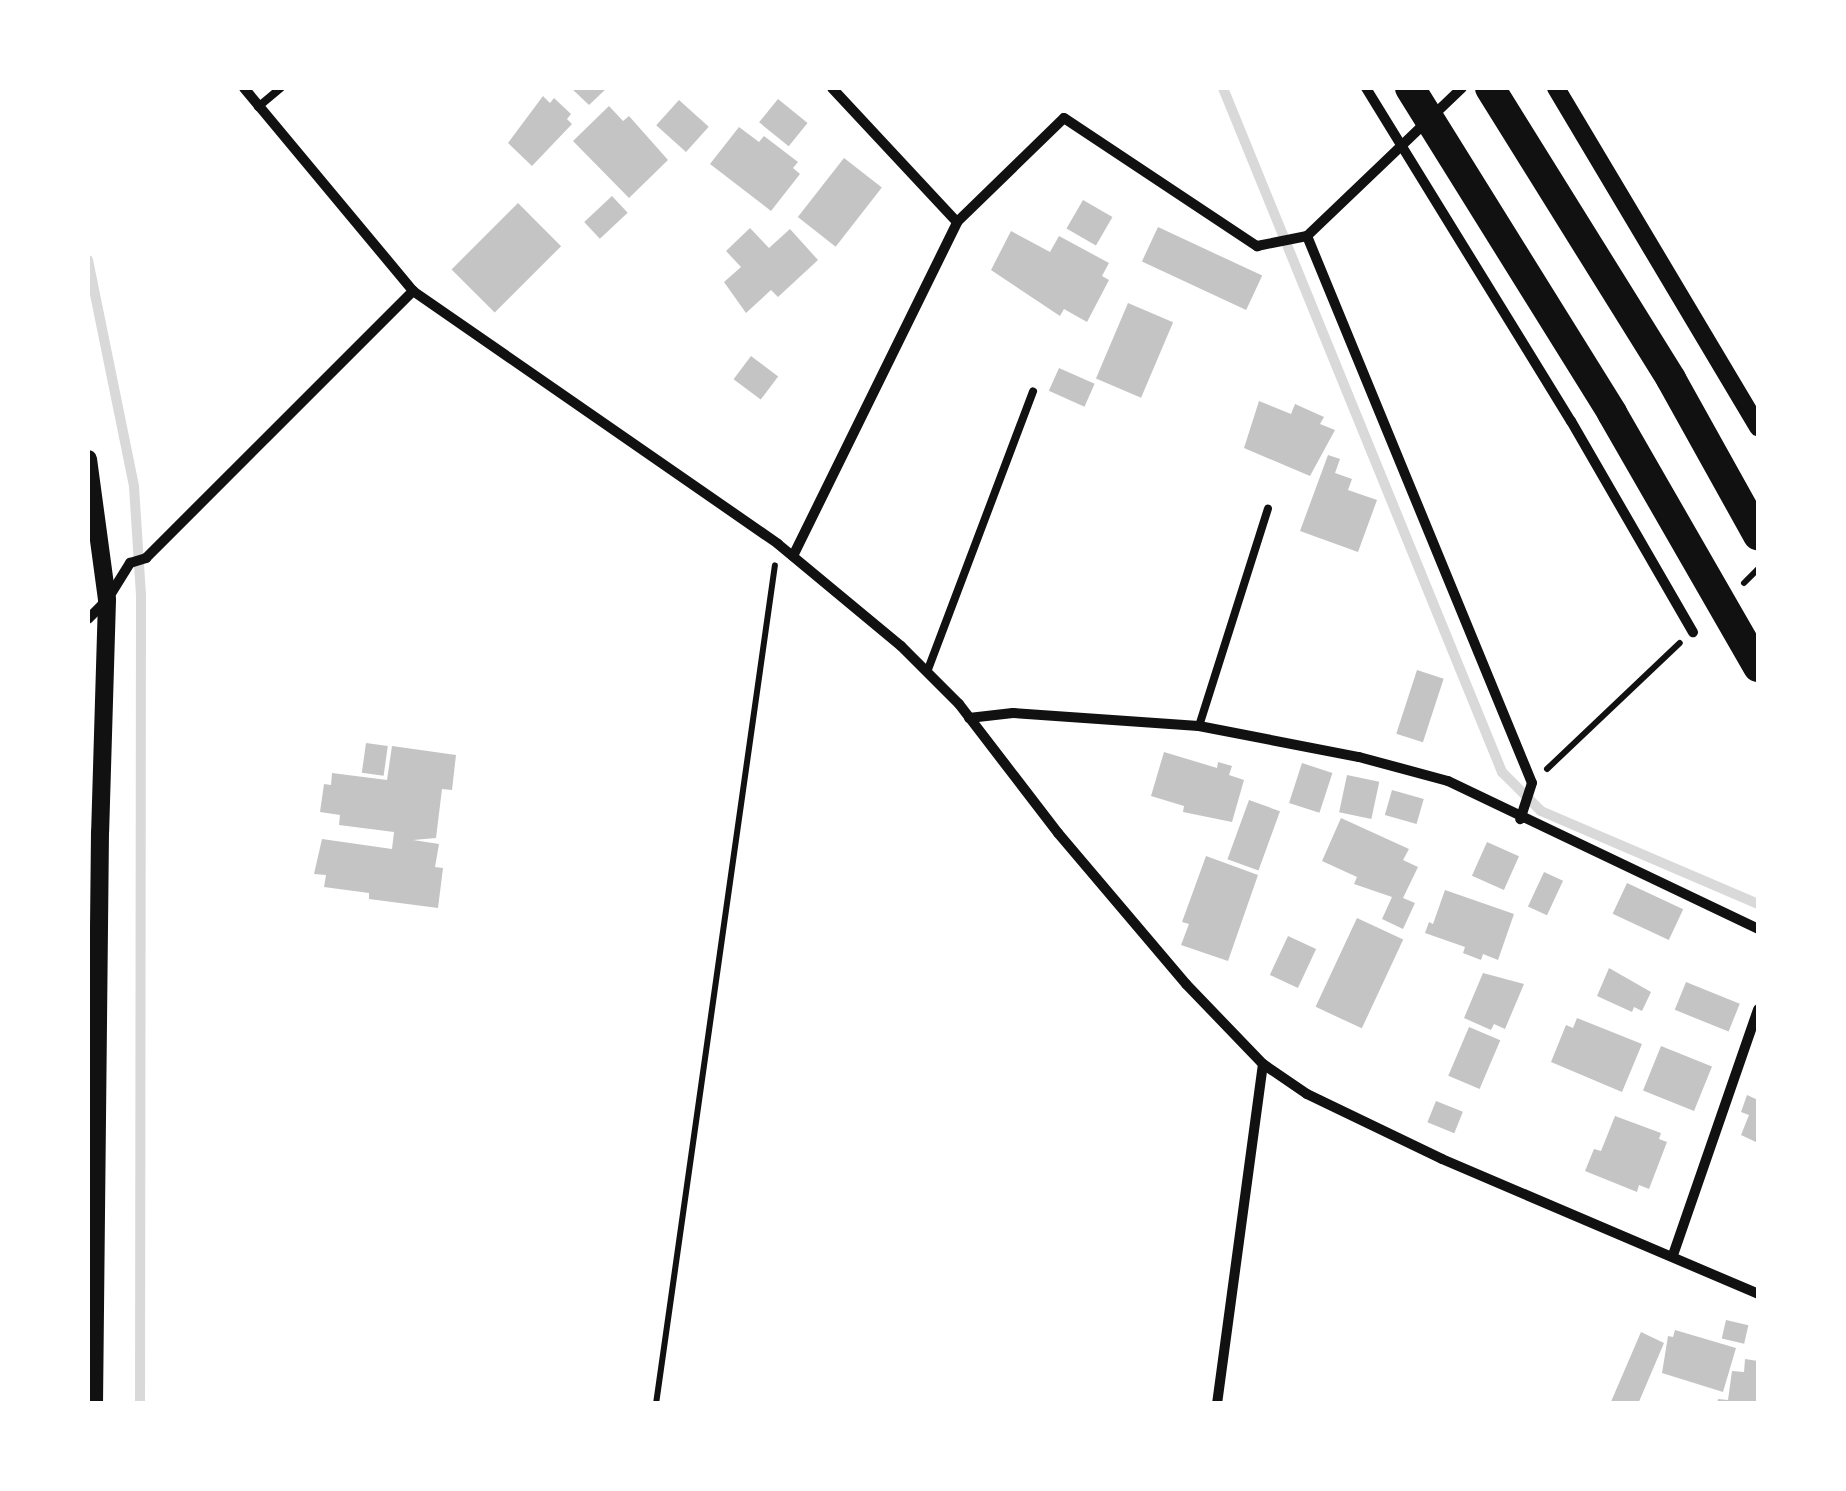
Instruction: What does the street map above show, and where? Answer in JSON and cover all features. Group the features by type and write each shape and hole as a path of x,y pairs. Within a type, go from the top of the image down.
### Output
{"highway":[{"path":"1410,88 1612,413 1758,667"},
{"path":"1490,88 1671,379 1758,535"}],"street":[{"path":"244,88 412,291 778,544 872,619 970,718 1122,908 1263,1064 1307,1094 1442,1159 1758,1294"},
{"path":"832,88 957,222"},
{"path":"1366,88 1571,421 1692,632"},
{"path":"792,556 957,222 1064,118 1257,246 1307,236 1462,88"},
{"path":"1556,88 1758,427"},
{"path":"1307,236 1532,783 1520,819"},
{"path":"88,619 107,600 130,564 146,558 412,291"},
{"path":"88,459 107,600 91,1222 94,1404"},
{"path":"970,718 1013,712 1199,726 1359,757 1448,782 1758,929"},
{"path":"1673,1255 1758,1010"},
{"path":"1217,1404 1263,1064"}],"lane":[{"path":"258,107 281,88"},
{"path":"927,672 1033,391"},
{"path":"1199,726 1268,509"}],"path":[{"path":"656,1404 778,544"},
{"path":"1732,594 1758,569"},
{"path":"1532,783 1692,632"}],"building":[{"path":"571,88 607,88 589,105"},
{"path":"543,96 550,103 554,98 571,114 567,119 572,124 532,166 508,143"},
{"path":"778,99 808,123 789,146 759,122"},
{"path":"679,100 709,127 686,152 656,125"},
{"path":"609,106 623,121 629,116 668,160 629,198 573,141"},
{"path":"739,127 759,142 764,136 798,162 793,168 800,174 771,211 710,164"},
{"path":"844,158 882,188 836,247 798,217"},
{"path":"612,196 628,213 600,239 584,222"},
{"path":"1083,200 1112,217 1096,246 1066,229"},
{"path":"518,203 561,246 495,313 452,269"},
{"path":"1158,227 1262,276 1246,310 1142,261"},
{"path":"750,228 769,248 790,229 818,260 778,297 771,290 746,313 724,282 741,267 726,251"},
{"path":"1011,231 1050,252 1059,236 1109,263 1102,276 1109,280 1087,322 1064,309 1060,316 991,270"},
{"path":"1128,303 1173,322 1141,398 1096,378"},
{"path":"751,356 778,376 761,400 734,379"},
{"path":"1059,368 1095,384 1084,407 1049,391"},
{"path":"1259,401 1291,414 1295,404 1324,417 1320,424 1335,430 1310,476 1244,448"},
{"path":"1328,455 1340,459 1335,473 1352,479 1348,490 1377,500 1358,552 1300,531"},
{"path":"1417,670 1444,679 1423,742 1396,734"},
{"path":"366,743 388,746 384,776 362,773"},
{"path":"392,746 456,755 452,790 442,789 436,838 413,840 439,844 435,867 443,868 438,908 369,899 369,893 324,887 326,875 314,874 322,839 392,849 394,832 339,825 340,815 320,812 324,784 331,785 332,773 387,780"},
{"path":"1164,752 1217,768 1218,762 1232,766 1229,775 1244,780 1232,822 1183,812 1184,806 1151,796"},
{"path":"1302,763 1332,773 1319,813 1289,803"},
{"path":"1347,775 1379,782 1371,819 1339,812"},
{"path":"1392,790 1424,799 1417,824 1385,815"},
{"path":"1249,800 1280,811 1258,870 1227,859"},
{"path":"1341,818 1409,849 1403,860 1418,867 1403,898 1415,903 1403,929 1382,919 1392,897 1354,884 1357,877 1322,861"},
{"path":"1487,842 1519,856 1504,890 1472,876"},
{"path":"1206,856 1258,875 1228,961 1181,945 1189,924 1182,922"},
{"path":"1544,872 1563,881 1547,915 1528,906"},
{"path":"1627,883 1683,909 1669,940 1613,914"},
{"path":"1445,890 1514,914 1498,960 1483,954 1481,960 1463,953 1465,947 1425,933 1429,922 1433,924"},
{"path":"1357,918 1403,940 1362,1028 1316,1007"},
{"path":"1288,936 1316,949 1298,988 1270,975"},
{"path":"1609,968 1651,992 1642,1011 1634,1007 1632,1012 1597,996"},
{"path":"1483,973 1524,984 1505,1029 1494,1024 1491,1030 1464,1018"},
{"path":"1686,982 1740,1004 1729,1032 1675,1010"},
{"path":"1577,1018 1642,1044 1622,1092 1551,1062 1566,1025 1573,1028"},
{"path":"1469,1027 1500,1040 1480,1089 1448,1076"},
{"path":"1661,1046 1712,1067 1694,1111 1643,1091"},
{"path":"1747,1095 1758,1100 1758,1143 1741,1135 1749,1115 1741,1112"},
{"path":"1436,1101 1463,1112 1454,1133 1427,1122"},
{"path":"1615,1116 1661,1133 1659,1139 1667,1142 1649,1189 1639,1185 1637,1192 1585,1171 1594,1149 1601,1151"},
{"path":"1726,1320 1748,1325 1744,1344 1722,1339"},
{"path":"1675,1330 1736,1348 1723,1392 1662,1373 1668,1336 1673,1337"},
{"path":"1641,1332 1664,1343 1638,1404 1610,1404"},
{"path":"1745,1359 1758,1361 1758,1404 1717,1404 1718,1399 1728,1400 1732,1371 1744,1372"}],"waterway":[{"path":"1223,88 1502,772 1541,811 1758,904"},
{"path":"88,260 134,487 141,596 140,1404"}]}
